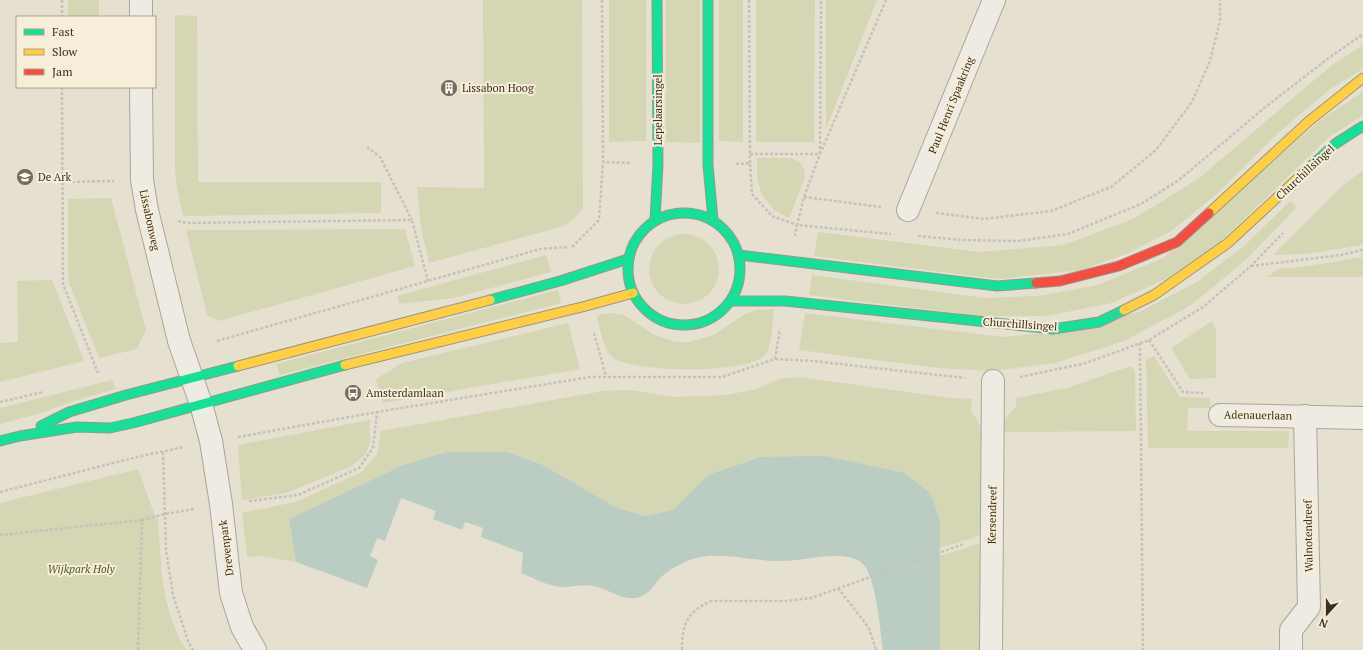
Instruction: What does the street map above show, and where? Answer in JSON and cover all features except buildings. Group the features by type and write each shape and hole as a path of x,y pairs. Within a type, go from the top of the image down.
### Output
{"street":[{"path":"141,0 141,16"},
{"name":"Lepelaarsingel","path":"654,220 658,164 657,0"},
{"path":"708,0 708,165 713,220"},
{"name":"Paul Henri Spaakring","path":"908,210 994,0"},
{"path":"739,254 789,262 997,286 1060,281 1119,266 1177,242 1309,122 1363,78"},
{"name":"Lissabonweg","path":"141,88 142,180 147,210 182,350"},
{"name":"Churchillsingel","path":"731,301 785,301 1053,329 1099,322 1154,295 1228,243 1335,144 1363,126"},
{"path":"683,212 699,214 713,220 722,226 729,234 739,254 741,266 740,278 737,290 731,301 709,320 700,323 680,325 670,323 652,315 645,309 633,293 628,276 628,259 637,237 654,220 668,214 683,212"},
{"path":"20,436 69,412 126,395 560,281 628,259"},
{"path":"0,441 20,436 77,427 110,428 133,423 347,365 633,293"},
{"path":"182,350 211,441"},
{"name":"Kersendreef","path":"991,650 993,381"},
{"name":"Adenauerlaan","path":"1220,416 1363,418"},
{"name":"Walnotendreef","path":"1291,650 1291,630 1309,607 1305,416"},
{"name":"Drevenpark","path":"211,441 221,504 231,592 242,627 255,650"}],"path":[{"path":"62,0 62,16"},
{"path":"182,350 540,249 571,246 599,220 603,162 602,0"},
{"path":"749,0 750,164 752,194 772,216 797,225 898,235"},
{"path":"820,154 821,0"},
{"path":"789,262 804,197 820,154 886,0"},
{"path":"804,197 984,219 1051,211 1111,187 1156,150 1192,102 1210,60 1220,21 1220,0"},
{"path":"914,236 961,240 1018,241 1068,234 1141,204 1179,180 1288,89 1363,34"},
{"path":"62,88 63,284 100,378 123,383 126,395"},
{"path":"367,147 380,156 412,220 428,281"},
{"path":"750,154 820,154"},
{"path":"603,162 658,164"},
{"path":"708,165 750,164"},
{"path":"62,182 142,180"},
{"path":"147,210 187,223 412,220"},
{"path":"571,246 579,274"},
{"path":"1251,266 1341,255 1363,250"},
{"path":"0,492 141,456 211,441 590,376 722,376 775,360 785,301"},
{"path":"586,306 606,376"},
{"name":"Adenauerlaan","path":"1149,340 1183,392 1212,393 1220,416"},
{"path":"1140,343 1143,650"},
{"path":"0,402 46,391"},
{"path":"0,535 142,520 165,514 221,504 298,495 359,468 373,448 377,412"},
{"path":"133,423 141,456"},
{"path":"163,452 166,550 173,595 188,642 193,650"},
{"path":"138,650 142,520"},
{"path":"682,650 683,627 690,615 700,606 712,602 787,601 811,598 952,548"},
{"path":"838,588 869,628 876,650"}],"green space":[{"path":"68,0 99,0 99,16 68,16"},
{"path":"483,0 582,0 583,208 575,218 564,226 429,263 421,228 417,187 484,188"},
{"path":"609,0 646,0 646,141 609,142"},
{"path":"666,0 700,0 700,143 666,142"},
{"path":"719,0 743,0 743,142 719,141"},
{"path":"756,0 815,0 814,142 756,142"},
{"path":"826,0 877,0 826,129"},
{"path":"175,15 197,16 198,182 381,182 381,213 183,216 175,171"},
{"path":"1363,45 1363,69 1330,89 1279,132 1216,195 1171,231 1126,254 1081,270 998,279 814,256 818,232 979,252 1064,245 1133,219 1198,179 1332,65"},
{"path":"1363,92 1363,115 1329,137 1221,241 1168,278 1112,303 1047,316 982,316 809,295 812,275 985,298 1038,296 1098,285 1163,258 1322,119"},
{"path":"757,158 792,158 800,163 804,169 805,177 789,218 774,210 762,195 757,179"},
{"path":"1363,170 1363,245 1306,254 1273,255 1339,189"},
{"path":"111,198 146,330 137,349 99,358 68,280 68,199"},
{"path":"1290,201 1297,207 1246,260 1188,307 1124,341 1055,363 992,371 938,368 799,350 805,313 1002,337 1071,331 1141,311 1197,282 1244,246"},
{"path":"405,229 415,266 219,321 207,315 186,230"},
{"path":"684,234 697,237 709,244 716,256 719,269 716,282 709,294 697,301 684,304 671,301 659,294 652,282 649,269 652,256 659,244 671,237"},
{"path":"546,255 551,272 454,298 399,304 397,296"},
{"path":"1363,257 1363,277 1267,277 1278,269 1309,266"},
{"path":"52,280 84,361 0,382 0,343 18,342 17,281"},
{"path":"558,290 561,303 280,375 276,364"},
{"path":"774,309 771,339 766,354 755,361 738,366 715,368 665,369 624,362 612,357 609,354 605,344 597,318 598,315 612,313 624,315 654,335 676,342 689,342 714,335 745,314 757,310"},
{"path":"1212,321 1216,330 1216,378 1190,379 1171,348"},
{"path":"568,323 580,369 383,403 376,379 402,363"},
{"path":"1154,356 1180,397 1210,398 1210,408 1188,408 1187,431 1289,431 1288,448 1148,448 1146,360"},
{"path":"1131,366 1135,371 1136,431 1000,432 1001,424 1016,406 1016,398 1067,388"},
{"path":"800,377 950,398 972,399 971,410 982,429 982,535 940,548 940,520 931,494 905,473 826,456 708,475 673,510 645,516 617,508 543,465 507,452 447,452 403,465 289,519 296,562 259,556 247,557 242,513 295,502 362,472 377,454 381,431 603,391 629,390 676,397 726,395 757,389 779,379"},
{"path":"112,380 116,389 80,399 41,413 0,424 0,408"},
{"path":"370,420 370,443 365,455 352,466 286,493 242,500 238,445"},
{"name":"Wijkpark Holy","path":"138,469 158,521 162,577 170,615 178,636 186,650 0,650 0,503"},
{"path":"983,542 982,650 940,650 940,556"}],"shaded area":[{"path":"447,452 507,452 543,465 617,508 645,516 673,510 708,475 761,457 826,456 905,473 931,494 940,520 940,650 883,650 877,604 867,569 862,563 845,556 788,561 768,561 733,556 709,556 698,558 687,561 667,572 643,596 629,598 590,585 564,587 553,586 521,573 523,553 481,537 483,528 465,522 462,530 433,519 436,511 401,498 385,541 377,538 370,556 378,560 367,588 296,562 289,519 403,465"}],"traffic: fast":[{"path":"655,220 658,164 657,0"},
{"path":"708,0 708,165 713,220"},
{"path":"1311,166 1335,144 1363,126"},
{"path":"684,213 706,217 724,229 736,247 740,269 736,291 724,309 706,321 684,325 662,321 644,309 632,291 628,269 632,247 644,229 662,217 684,213"},
{"path":"739,255 997,286 1036,283"},
{"path":"490,300 560,281 628,259"},
{"path":"731,301 785,301 1053,329 1099,322 1124,310"},
{"path":"0,441 20,436 77,427 110,428 133,423 345,365"},
{"path":"41,426 69,412 126,395 238,366"}],"traffic: slow":[{"path":"1209,213 1309,121 1363,78"},
{"path":"1124,310 1154,295 1228,243 1311,166"},
{"path":"345,365 586,306 633,293"},
{"path":"238,366 490,300"}],"traffic: jam":[{"path":"1036,283 1060,281 1119,266 1177,242 1209,213"}],"place":[{"name":"Lissabon Hoog","path":"449,88"},
{"name":"De Ark","path":"25,177"},
{"name":"Amsterdamlaan","path":"353,393"}]}
